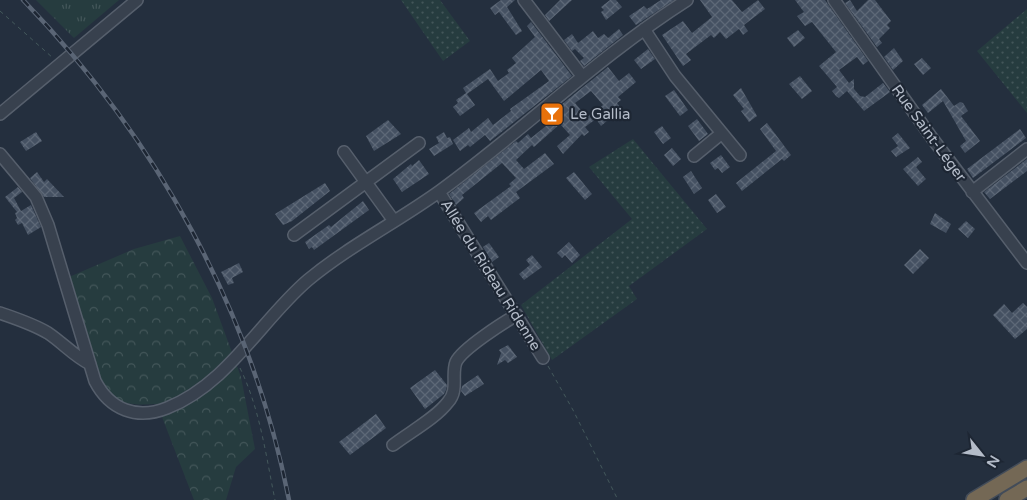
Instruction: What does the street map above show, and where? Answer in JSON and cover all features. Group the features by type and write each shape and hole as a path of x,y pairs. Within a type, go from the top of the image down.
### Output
{"highway":[{"path":"974,500 1027,468"},
{"path":"1007,500 1027,488"}],"street":[{"path":"0,114 137,0"},
{"path":"524,0 582,76"},
{"path":"0,154 36,197 48,226 95,381 107,400 122,410 144,413 167,408 191,396 214,378 287,299 309,279 440,192 582,76 644,29 687,0"},
{"name":"Rue Saint-Léger","path":"834,0 972,192 1027,263"},
{"path":"644,29 675,76 740,155"},
{"path":"694,156 722,133"},
{"path":"294,235 419,143"},
{"path":"972,192 1027,149"},
{"path":"344,152 394,221"},
{"name":"Allée du Rideau Ridenne","path":"440,192 543,358"},
{"path":"0,313 34,325 50,334 74,356 90,364"},
{"path":"394,444 448,402 454,391 456,362 462,355 500,324 517,315"}],"path":[{"path":"0,10 61,65"},
{"path":"235,357 251,394 269,464 275,500"},
{"path":"543,358 573,410 618,500"}],"green space":[{"path":"36,0 119,0 74,38"},
{"path":"401,0 440,0 470,41 443,61"},
{"path":"1027,9 1027,113 977,51"},
{"path":"633,139 707,229 629,286 637,299 552,360 521,305 632,219 589,167"},
{"path":"180,236 212,298 241,377 255,449 236,467 226,500 194,500 157,404 123,402 105,392 89,355 69,277 134,249"}],"building":[{"path":"501,0 515,0 507,7 522,31 516,35 499,12 495,15 490,8"},
{"path":"560,0 572,0 549,21 545,15"},
{"path":"610,0 616,0 622,7 606,20 601,12 604,10 601,7"},
{"path":"661,0 674,0 636,25 629,16 644,6 647,9"},
{"path":"700,0 732,0 742,12 758,0 765,9 744,25 748,31 743,35 739,29 726,39 720,32 714,38 711,35 686,54 691,60 683,66 662,35 683,21 692,33 712,17"},
{"path":"795,0 825,0 868,61 863,65 857,57 839,70 849,83 854,79 854,89 860,96 865,97 883,83 890,92 864,111 847,91 839,98 836,96 832,91 837,87 819,66 836,52 812,22 805,26 797,16 804,12"},
{"path":"850,0 857,11 868,0 875,0 891,21 887,25 890,28 879,39 882,43 877,47 845,3"},
{"path":"531,22 572,76 490,141 485,135 470,147 468,145 460,151 453,140 469,128 471,132 488,118 493,125 511,111 510,109 549,81 541,70 504,101 488,79 467,94 475,105 460,116 453,107 458,103 456,100 466,93 463,88 490,69 498,81 509,73 507,70 516,63 512,58 535,37 527,26"},
{"path":"619,29 623,35 584,66 580,61 584,58 575,49 572,51 564,40 572,34 578,43 593,31 598,38 604,34 608,38"},
{"path":"798,30 805,38 794,47 787,38"},
{"path":"894,48 903,61 893,70 884,57"},
{"path":"648,49 655,59 641,69 634,60"},
{"path":"922,58 931,68 923,75 914,64"},
{"path":"608,67 619,81 629,73 636,82 618,97 621,100 617,103 621,108 601,126 596,119 585,127 589,132 584,136 582,134 563,154 557,146 570,135 560,124 516,160 524,169 545,153 554,164 516,192 520,198 491,220 488,216 481,222 474,213 511,186 509,184 516,178 502,163 462,195 464,198 456,205 449,194 516,141 518,143 528,134 531,138 551,122 546,117","holes":["591,91 603,105 587,117 575,103"]},
{"path":"800,76 812,91 802,99 789,84"},
{"path":"741,88 757,116 749,122 741,111 744,109 733,95"},
{"path":"941,89 954,106 960,102 963,103 968,111 961,116 980,141 965,153 960,146 966,141 943,101 928,113 922,105"},
{"path":"674,90 688,110 680,116 665,96"},
{"path":"697,119 708,134 699,141 688,126"},
{"path":"388,120 401,134 374,151 366,136"},
{"path":"767,123 791,155 784,161 782,159 742,191 736,183 776,151 760,129"},
{"path":"662,126 671,138 663,144 654,132"},
{"path":"1020,129 1026,138 973,178 967,169"},
{"path":"36,132 42,141 26,151 20,142"},
{"path":"444,132 447,138 450,137 453,144 434,156 429,149 439,143 436,137"},
{"path":"898,133 910,148 896,157 891,151 898,146 892,138"},
{"path":"672,148 681,159 673,166 664,155"},
{"path":"721,155 730,167 722,173 718,168 715,170 710,163"},
{"path":"918,157 922,162 916,167 926,179 918,186 903,169"},
{"path":"1027,159 1027,171 990,199 984,192"},
{"path":"419,160 429,174 402,192 393,179"},
{"path":"691,171 702,188 694,194 683,177"},
{"path":"37,172 44,182 47,179 64,197 44,197 30,178"},
{"path":"574,172 592,194 585,200 566,178"},
{"path":"325,183 330,191 292,221 283,225 275,214"},
{"path":"18,187 22,192 14,198 21,211 31,205 41,227 28,235 22,223 18,225 15,220 17,218 15,213 17,212 5,197"},
{"path":"716,194 726,207 717,213 708,200"},
{"path":"363,201 369,210 314,250 312,247 309,249 305,242 329,225 331,227"},
{"path":"935,213 951,224 946,233 930,224"},
{"path":"966,221 975,229 968,238 958,229"},
{"path":"569,242 580,255 572,263 565,255 562,258 557,253"},
{"path":"489,243 499,257 492,262 483,247"},
{"path":"920,249 929,258 913,274 904,265"},
{"path":"532,255 542,267 524,280 519,274 530,265 526,260"},
{"path":"239,263 243,272 232,278 234,283 228,285 221,272"},
{"path":"1023,303 1027,307 1027,329 1015,339 993,315 1004,304 1012,313"},
{"path":"508,345 517,357 508,363 505,360 497,365 501,353 499,350"},
{"path":"435,370 447,385 446,390 444,394 425,409 410,388"},
{"path":"478,375 484,384 465,396 461,391 462,386"},
{"path":"376,414 386,428 350,455 339,442"}],"railway":[{"path":"23,0 71,53 115,110 156,169 192,231 224,295 251,362 272,430 289,500"}],"place":[{"name":"Le Gallia","path":"552,114"}]}
